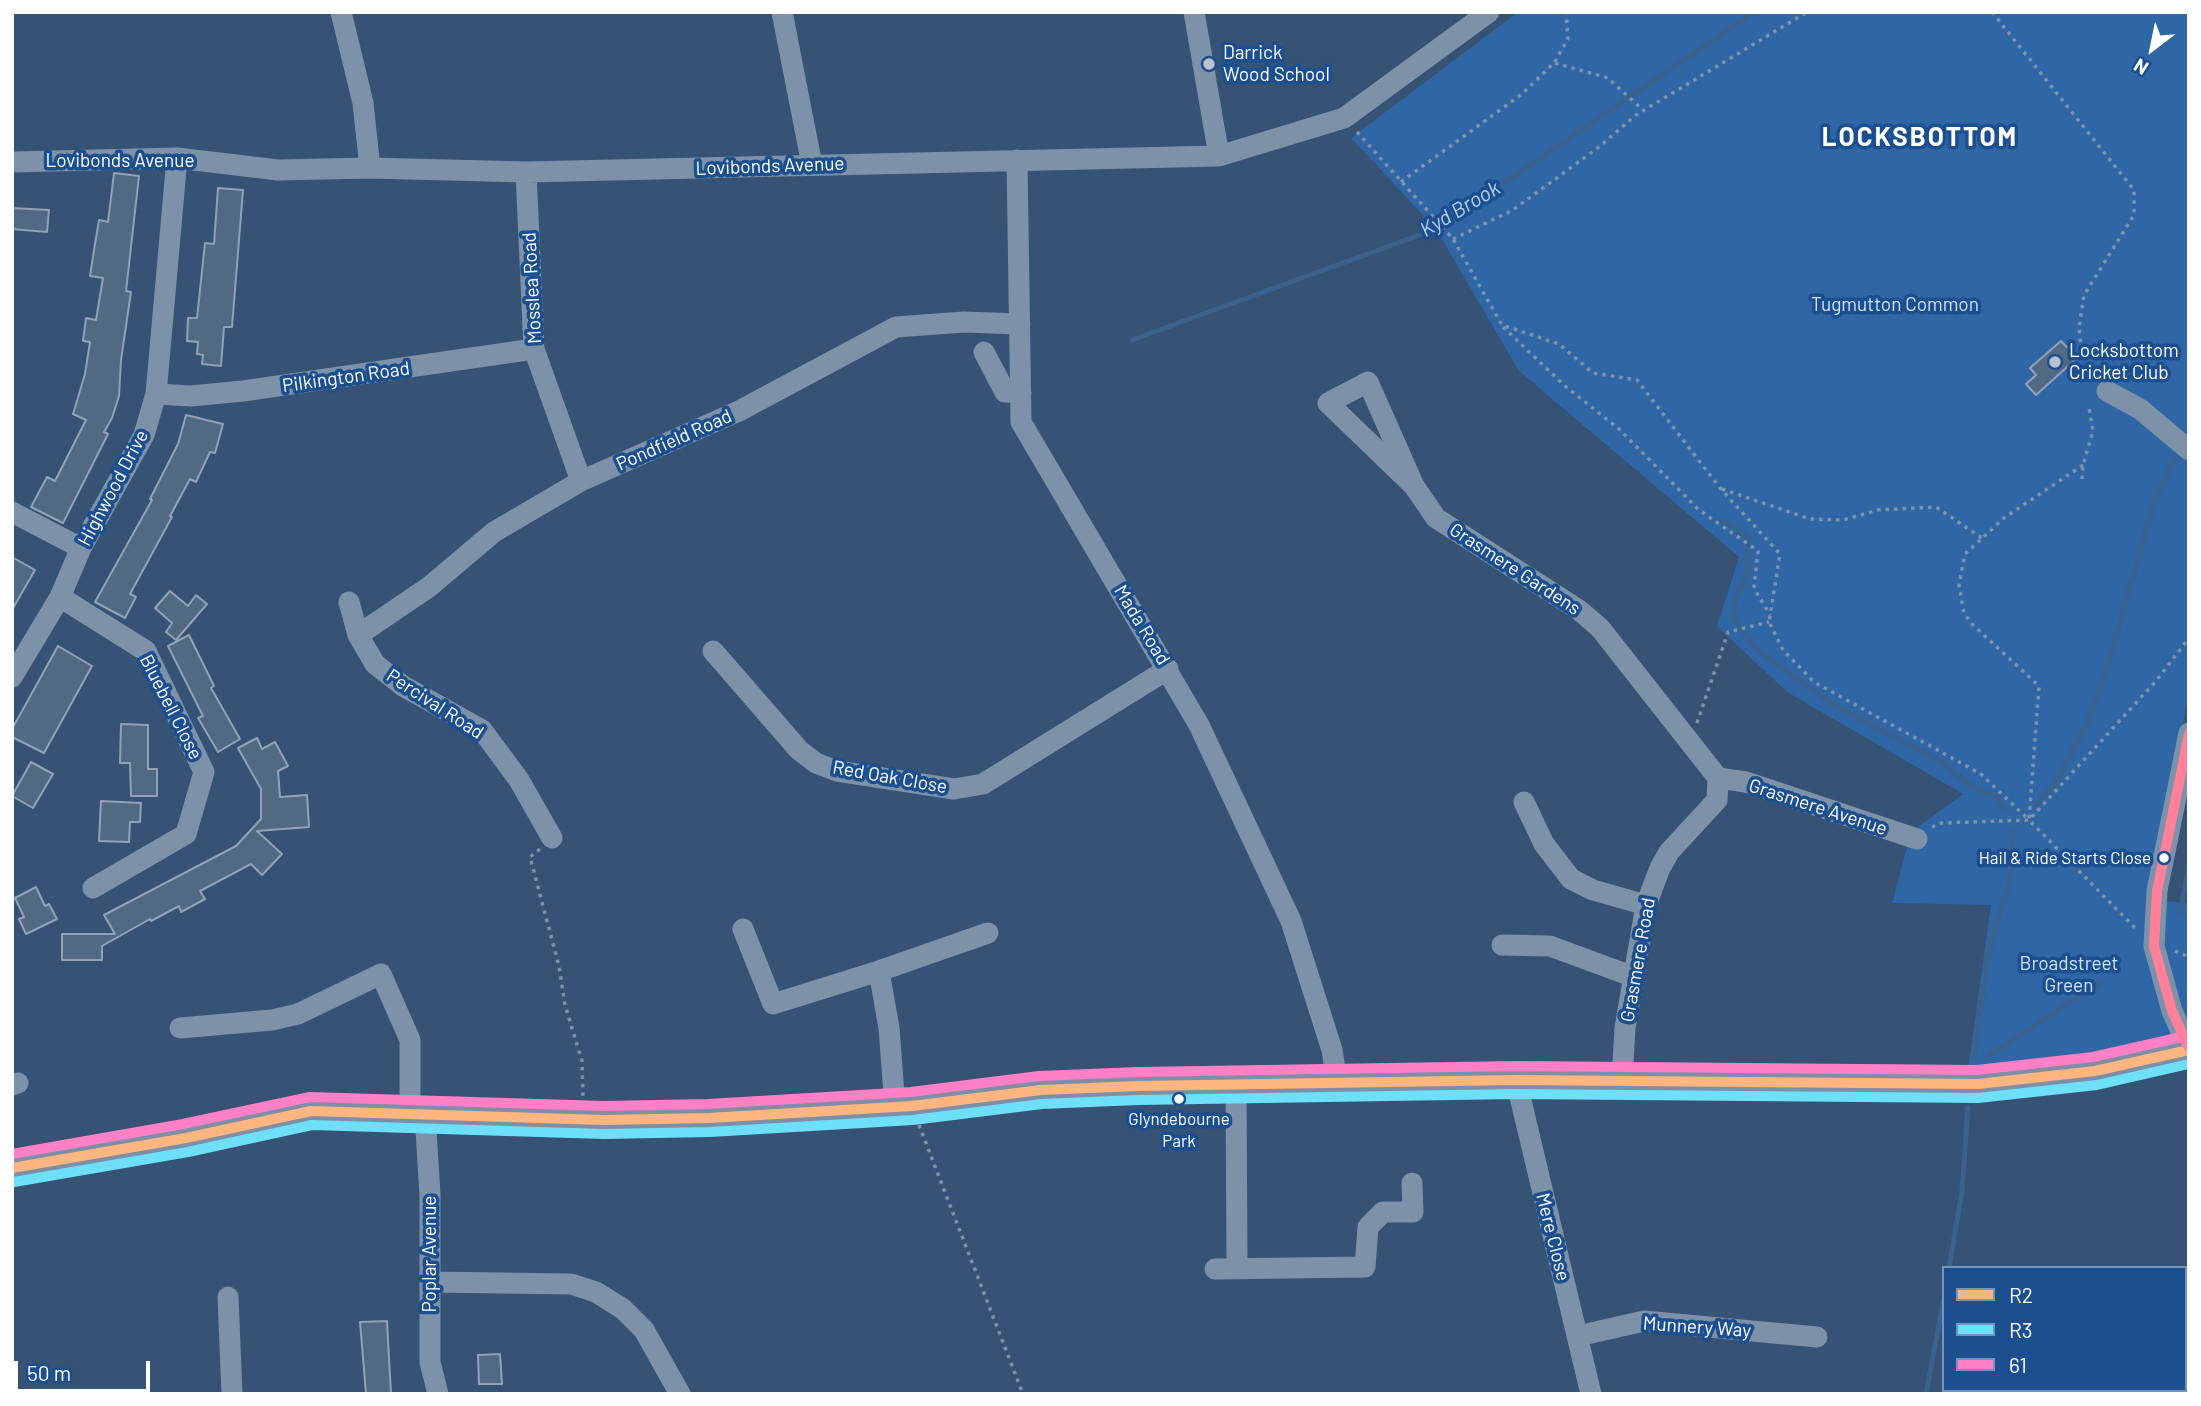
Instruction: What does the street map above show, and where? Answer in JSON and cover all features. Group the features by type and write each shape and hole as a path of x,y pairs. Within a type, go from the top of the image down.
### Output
{"main road":[{"path":"12,1168 186,1138 312,1111 584,1119 709,1118 904,1106 1041,1090 1236,1084 1516,1080 1978,1084 2095,1071 2189,1050"}],"street":[{"path":"341,12 363,103 370,168"},
{"path":"782,12 812,165"},
{"path":"1194,12 1219,156"},
{"name":"Lovibonds Avenue","path":"12,162 177,158 278,170 370,168 526,172 1219,156 1344,118 1489,12"},
{"name":"Highwood Drive","path":"12,677 60,597 81,548 144,435 156,394 177,158"},
{"name":"Mada Road","path":"1017,160 1021,422 1199,724 1291,921 1332,1050 1337,1082"},
{"name":"Mosslea Road","path":"526,172 534,349 581,481"},
{"name":"Pondfield Road","path":"358,635 429,587 494,532 581,481 739,411 896,327 964,322 1020,324"},
{"name":"Pilkington Road","path":"156,394 191,396 243,391 534,349"},
{"path":"984,352 1005,392 1021,393"},
{"name":"Grasmere Gardens","path":"1414,486 1328,403 1368,382 1414,486 1436,518 1579,610 1600,628 1718,778"},
{"path":"2107,391 2140,410 2189,450"},
{"path":"12,512 81,548"},
{"name":"Bluebell Close","path":"60,597 146,651 204,772 186,834 93,888"},
{"name":"Percival Road","path":"349,602 358,635 375,664 403,685 482,730 519,780 552,838"},
{"name":"Red Oak Close","path":"713,651 799,750 816,763 837,771 954,789 983,784 1168,669"},
{"path":"2189,733 2183,784 2157,891 2154,946 2172,1011 2189,1050"},
{"name":"Grasmere Avenue","path":"1718,778 1746,782 1917,839"},
{"name":"Grasmere Road","path":"1622,1081 1625,1028 1646,905 1669,852 1717,800 1718,778"},
{"path":"1524,802 1544,844 1571,879 1593,890 1646,905"},
{"path":"743,929 773,1004 912,962 988,933"},
{"path":"1502,946 1550,946 1634,977"},
{"path":"879,971 904,1106"},
{"name":"Poplar Avenue","path":"180,1028 272,1020 298,1014 381,974 410,1040 417,1113 430,1195 430,1362 438,1394"},
{"name":"Mere Close","path":"1516,1080 1591,1394"},
{"path":"1236,1084 1237,1268"},
{"path":"1214,1269 1365,1267 1368,1227 1383,1212 1413,1212 1412,1183"},
{"path":"431,1282 570,1284 596,1292 623,1308 644,1331 680,1394"},
{"path":"228,1297 232,1394"},
{"name":"Munnery Way","path":"1578,1336 1644,1321 1817,1337"}],"path":[{"path":"1401,182 1522,94 1555,63 1567,39 1566,12"},
{"path":"1453,239 1513,211 1643,110 1807,12"},
{"path":"1992,12 2134,190 2134,215 2084,295 2079,328 2082,354"},
{"path":"1555,63 1608,78 1643,110"},
{"path":"1344,118 1453,239 1502,325 1565,386 1619,429 1699,510 1758,551 1754,588 1770,615"},
{"path":"1502,325 1559,344 1593,373 1637,380 1720,488 1780,554 1769,622 1783,650 1814,682 1981,774 2154,946 2189,957"},
{"path":"2082,479 2093,430 2089,408"},
{"path":"2029,820 2039,686 1972,624 1964,613 1960,598 1960,570 1965,554 2004,518 2083,465"},
{"path":"1720,488 1810,519 1843,520 1878,510 1936,507 1982,538"},
{"path":"1690,741 1728,632 1769,622"},
{"path":"1917,839 1941,823 2029,820 2155,681 2189,638"},
{"path":"552,838 530,857 559,966 565,1005 582,1061 584,1119"},
{"path":"904,1106 1023,1394"}],"green space":[{"name":"Tugmutton Common","path":"1518,12 2189,12 2189,693 2150,900 2189,903 2189,1033 2148,1045 2026,1066 1968,1070 1991,905 1892,903 1911,832 1963,794 1787,692 1717,626 1739,557 1519,371 1436,229 1351,138"}],"building":[{"path":"114,173 139,176 126,291 131,292 121,360 119,396 104,432 108,434 63,523 31,507 47,477 55,481 86,420 73,414 85,374 90,342 83,341 86,318 96,320 103,278 90,276 99,220 108,222"},
{"path":"218,188 243,190 232,327 224,327 221,366 202,364 203,355 197,354 198,342 187,341 188,318 197,318 205,243 214,244"},
{"path":"12,208 49,210 47,232 12,229"},
{"name":"Locksbottom Cricket Club","path":"2061,341 2077,358 2036,395 2026,384 2036,375 2030,368"},
{"path":"186,415 223,424 215,453 210,452 196,482 190,479 130,594 136,597 125,618 95,602 152,500 150,499 178,444"},
{"path":"12,557 35,570 12,610"},
{"path":"170,591 188,606 196,595 207,604 176,640 166,632 172,623 155,608"},
{"path":"189,635 214,686 211,688 240,739 218,752 198,718 203,716 168,646"},
{"path":"58,646 92,666 44,753 12,737 12,729"},
{"path":"121,724 148,725 148,769 157,769 157,796 131,796 130,763 120,763"},
{"path":"257,738 262,749 275,742 288,766 278,771 280,797 307,795 309,827 257,831 282,854 262,875 251,864 200,891 205,899 181,912 179,906 151,921 150,919 102,946 102,960 62,960 62,934 115,934 104,915 236,846 261,819 261,789 238,748"},
{"path":"31,762 53,774 33,808 12,796"},
{"path":"101,801 141,803 140,822 130,822 129,842 99,841"},
{"path":"36,887 45,906 49,904 57,919 26,934 19,919 24,917 15,898"},
{"path":"387,1321 391,1394 366,1394 360,1322"},
{"path":"500,1354 502,1384 479,1384 478,1355"}],"waterway":[{"name":"Kyd Brook","path":"1132,340 1436,229 1754,12"},
{"path":"2036,805 2056,782 2088,722 2110,659 2155,499 2179,450"},
{"path":"1721,520 1748,537 1749,566 1734,606 1734,620 1758,651 1836,706 1938,760 1967,783 1998,799 2005,810"},
{"path":"1974,1058 1987,959 2010,879 2013,830"},
{"path":"2180,912 2189,866"},
{"path":"1987,1057 2100,982"},
{"path":"1949,1266 1962,1191 1968,1107"},
{"path":"1926,1394 1942,1309"}],"transit line":[{"path":"2189,734 2157,891 2154,946 2172,1011 2189,1048"},
{"name":"61","path":"12,1154 183,1124 310,1097 604,1106 708,1104 911,1092 1039,1076 1138,1072 1516,1066 1977,1070 2093,1057 2186,1036"},
{"name":"R2","path":"12,1168 186,1138 311,1111 604,1120 709,1118 912,1106 1041,1090 1138,1086 1516,1080 1978,1084 2095,1071 2189,1050"},
{"name":"R3","path":"14,1182 188,1152 312,1125 604,1134 710,1132 913,1120 1042,1104 1138,1100 1516,1094 1978,1098 2097,1085 2189,1064"}],"place":[{"name":"Darrick Wood School","path":"1209,64"},
{"name":"Locksbottom Cricket Club","path":"2055,362"},
{"name":"Hail & Ride Starts Close","path":"2164,858"},
{"name":"Glyndebourne Park","path":"1179,1099"}],"district":[{"name":"LOCKSBOTTOM","path":"1920,137"}],"park label":[{"name":"Broadstreet Green","path":"2069,975"}]}
